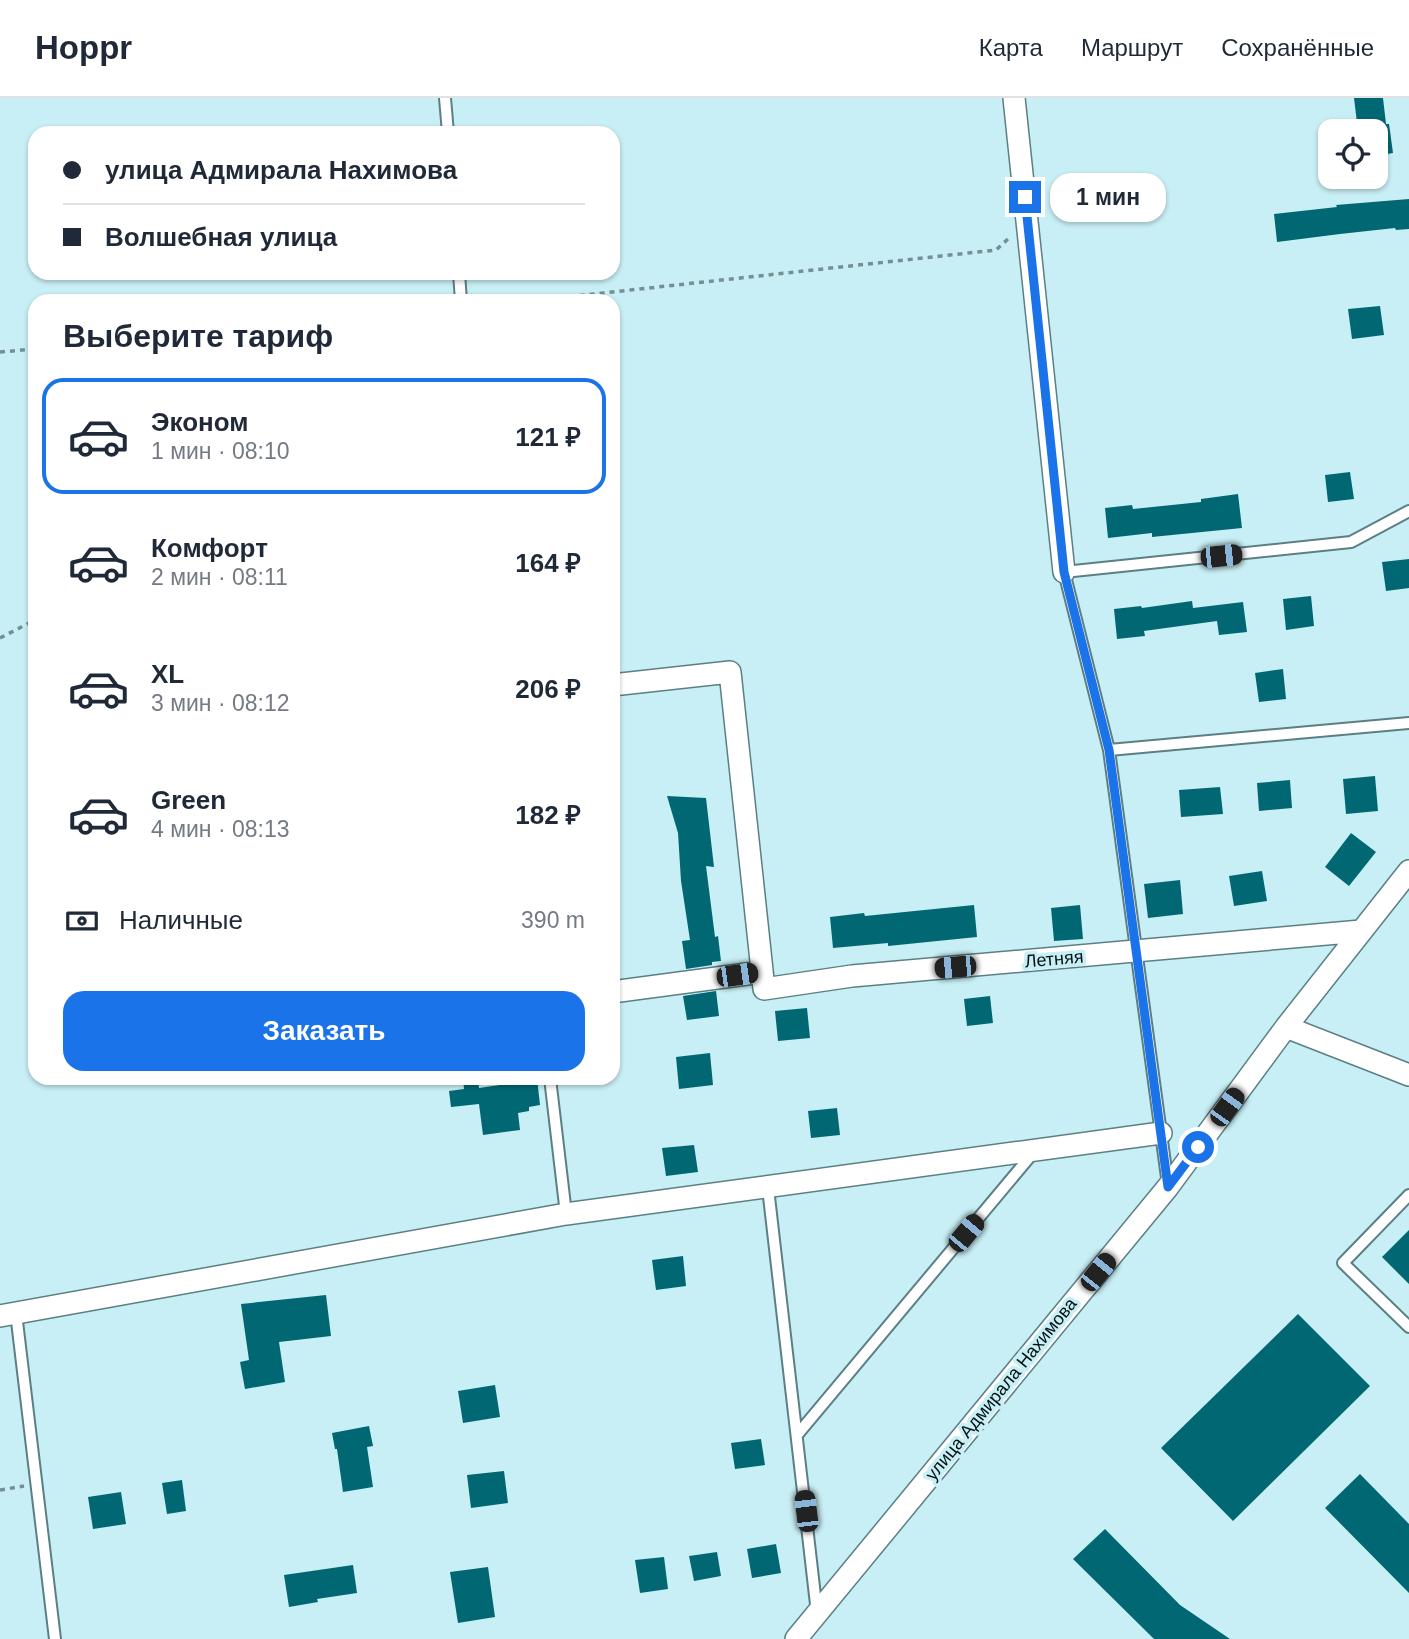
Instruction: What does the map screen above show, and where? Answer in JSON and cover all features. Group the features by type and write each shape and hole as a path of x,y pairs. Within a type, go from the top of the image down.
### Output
{"street":[{"path":"1014,98 1064,572"},
{"path":"620,684 730,672 762,972 620,991"},
{"name":"улица Адмирала Нахимова","path":"796,1639 1168,1187 1286,1027 1409,871"},
{"name":"Летняя","path":"762,972 764,989 852,976 1361,931"},
{"path":"1286,1027 1409,1075"},
{"path":"8,1315 566,1214 1161,1133"}],"lane":[{"path":"445,98 447,126"},
{"path":"1168,1187 1109,750 1064,572 1351,542 1409,511"},
{"path":"1109,750 1409,723"},
{"path":"551,1085 566,1214"},
{"path":"797,1435 1034,1152"},
{"path":"768,1188 817,1613"},
{"path":"1409,1195 1343,1263 1409,1327"},
{"path":"8,1315 36,1484 55,1639"}],"path":[{"path":"594,294 996,250 1028,221"},
{"path":"0,352 28,350"},
{"path":"0,638 28,624"},
{"path":"0,1490 36,1484"}],"building":[{"path":"1354,98 1383,98 1385,119 1357,119"},
{"path":"1388,124 1389,124 1393,153 1388,154"},
{"path":"1409,199 1409,229 1395,228 1277,242 1274,214"},
{"path":"1380,306 1384,335 1352,339 1348,309"},
{"path":"1350,472 1354,499 1328,502 1325,475"},
{"path":"1238,494 1242,528 1152,537 1152,533 1108,538 1105,508 1132,505 1133,509 1201,502 1201,499"},
{"path":"1409,559 1409,588 1386,591 1382,562"},
{"path":"1311,596 1314,626 1286,630 1283,599"},
{"path":"1192,601 1193,608 1243,602 1247,632 1219,635 1217,621 1144,631 1145,636 1117,639 1114,609"},
{"path":"1283,669 1286,699 1259,702 1255,673"},
{"path":"1375,776 1378,811 1346,814 1343,779"},
{"path":"1290,780 1292,808 1259,811 1257,783"},
{"path":"1220,787 1223,814 1181,817 1179,790"},
{"path":"667,796 706,798 714,867 706,866 715,937 718,936 721,961 712,962 712,965 686,969 682,941 690,940 681,881 678,833"},
{"path":"1351,833 1376,852 1349,886 1325,867"},
{"path":"1262,871 1267,901 1234,906 1229,876"},
{"path":"1180,880 1183,914 1148,918 1144,884"},
{"path":"974,905 977,937 888,946 888,943 833,948 830,917"},
{"path":"1080,905 1083,939 1054,941 1051,908"},
{"path":"716,991 719,1016 687,1020 683,996"},
{"path":"990,996 993,1023 967,1026 964,999"},
{"path":"807,1008 810,1038 778,1041 775,1011"},
{"path":"710,1053 713,1085 679,1089 676,1057"},
{"path":"464,1085 479,1085 479,1088 538,1085 540,1105 518,1113 520,1130 483,1135 479,1104 451,1107 449,1091 464,1089"},
{"path":"837,1108 840,1135 811,1138 808,1111"},
{"path":"694,1145 698,1172 666,1176 662,1148"},
{"path":"1409,1230 1409,1284 1382,1257"},
{"path":"683,1256 686,1286 656,1290 652,1260"},
{"path":"326,1295 331,1336 279,1342 285,1382 245,1389 240,1362 249,1360 241,1304"},
{"path":"1298,1314 1370,1386 1233,1521 1161,1448"},
{"path":"495,1385 500,1417 463,1423 458,1391"},
{"path":"369,1426 373,1446 367,1447 373,1487 343,1492 332,1433"},
{"path":"761,1439 765,1465 735,1469 731,1443"},
{"path":"504,1471 508,1503 471,1508 467,1475"},
{"path":"1360,1474 1409,1524 1409,1593 1325,1508"},
{"path":"182,1480 186,1511 167,1514 162,1483"},
{"path":"121,1492 126,1524 93,1529 88,1497"},
{"path":"1105,1529 1180,1605 1230,1639 1154,1639 1073,1559"},
{"path":"776,1544 781,1573 752,1578 747,1549"},
{"path":"717,1552 721,1576 694,1581 689,1556"},
{"path":"664,1557 668,1589 640,1593 635,1560"},
{"path":"353,1565 357,1593 317,1599 318,1602 289,1607 284,1575"},
{"path":"488,1567 495,1617 458,1623 450,1572"}],"route":[{"path":"1025,197 1064,572 1109,750 1168,1187 1198,1147"}]}
